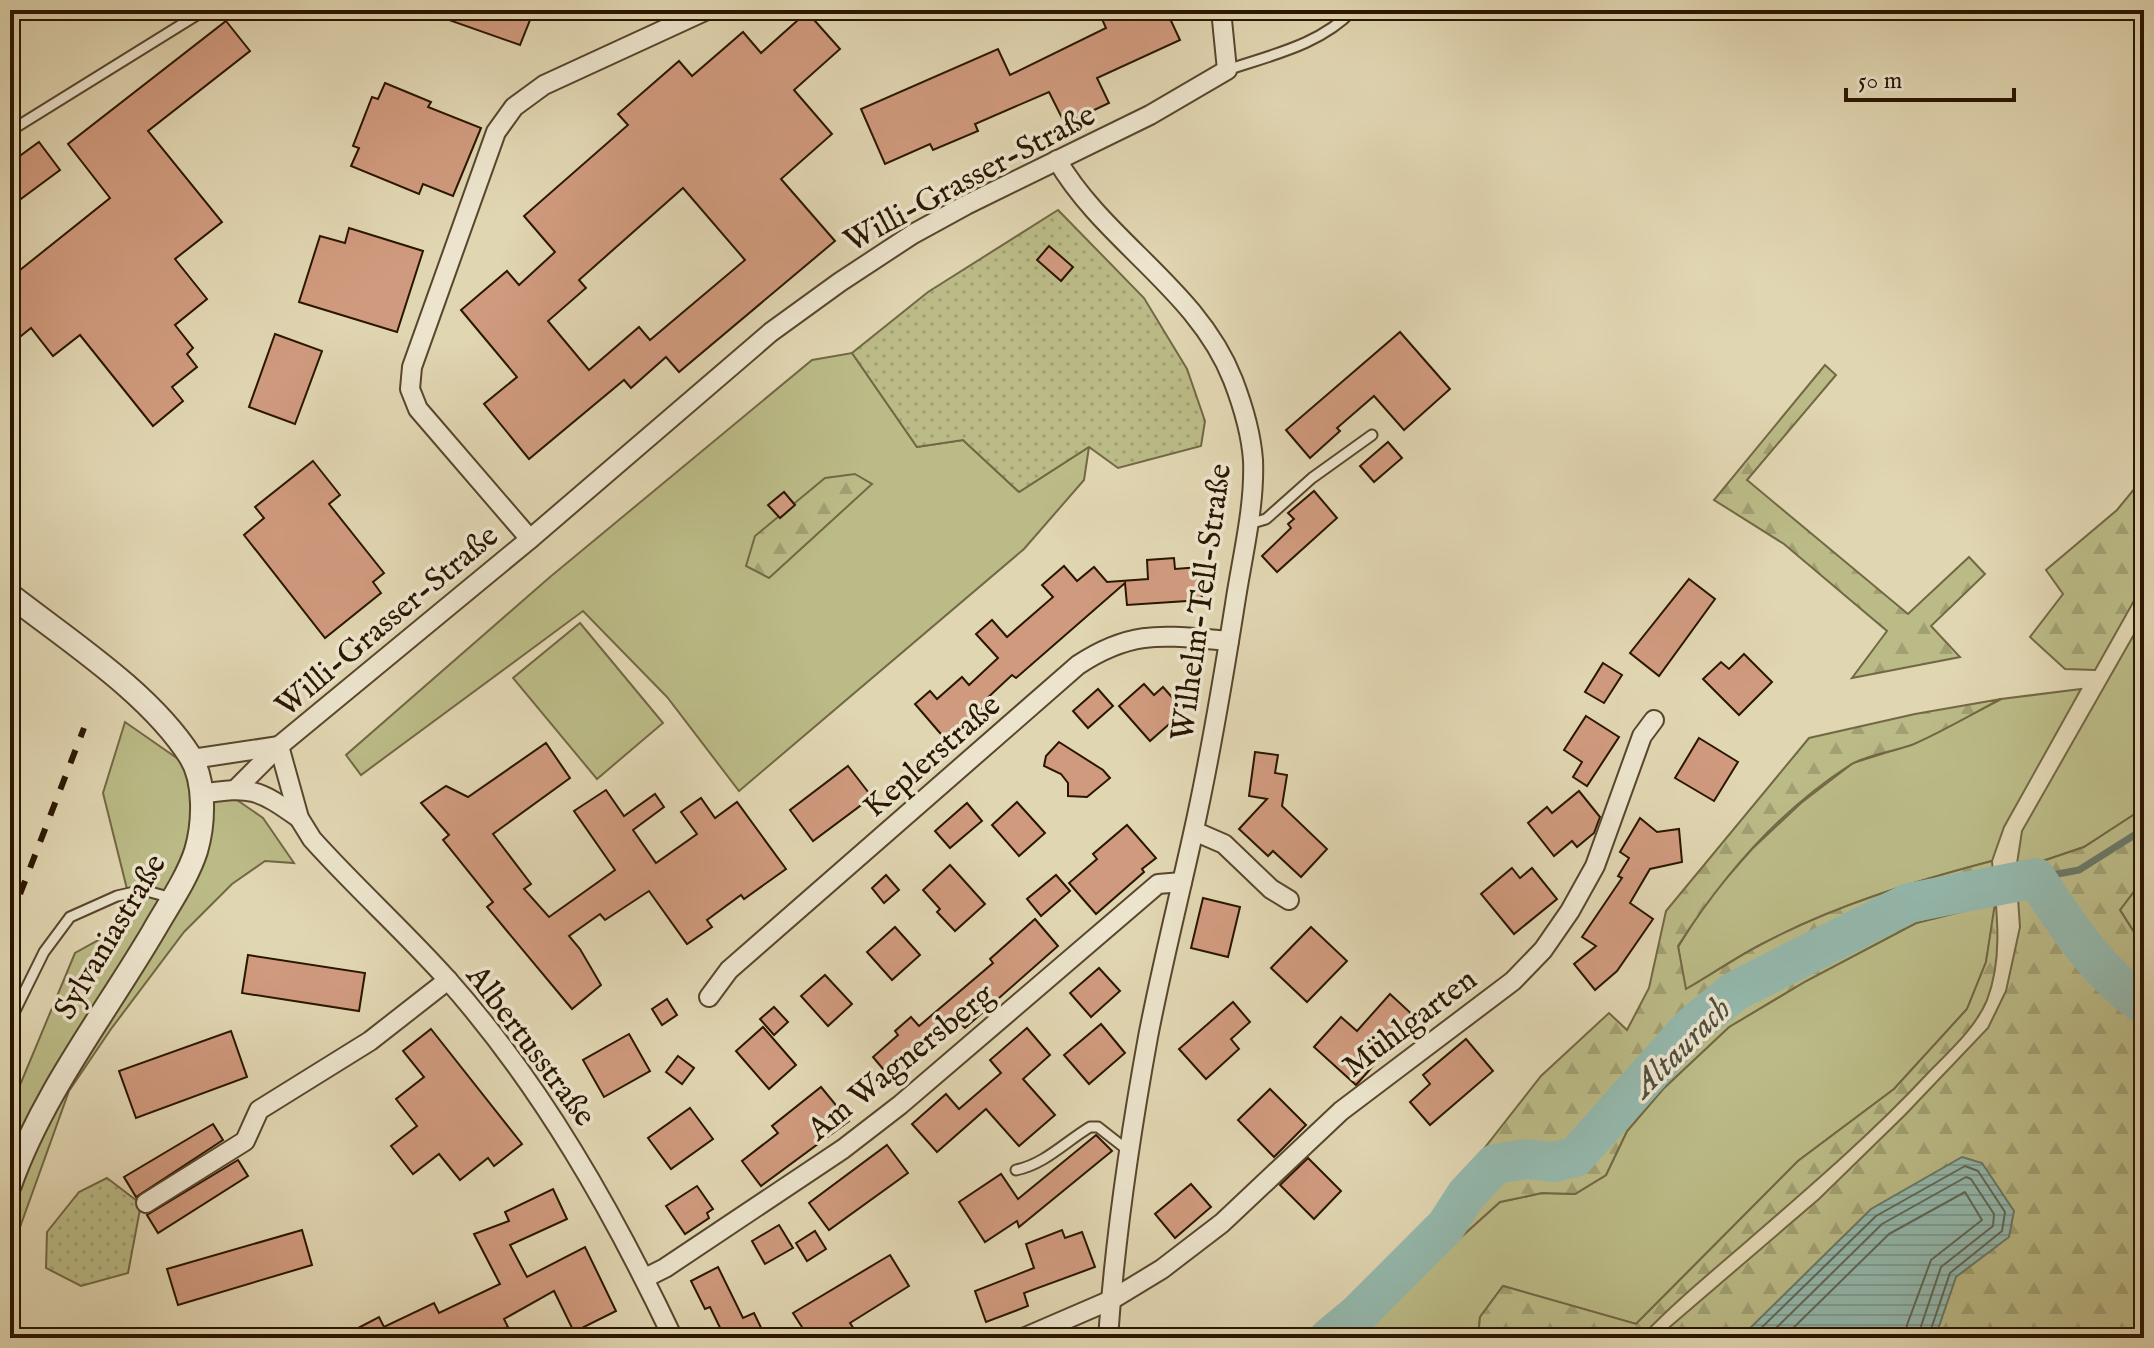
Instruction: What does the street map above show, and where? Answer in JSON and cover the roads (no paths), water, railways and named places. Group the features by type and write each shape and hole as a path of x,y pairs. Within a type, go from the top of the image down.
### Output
{"street":[{"name":"Willi-Grasser-Straße","path":"530,539 418,409 410,389 412,367 496,132 514,107 544,85 707,10"},
{"path":"1221,10 1227,70"},
{"name":"Willi-Grasser-Straße","path":"237,788 279,746 530,539 771,332 913,234 1150,115 1227,70"},
{"name":"Wilhelm-Tell-Straße","path":"1057,160 1074,190 1191,310 1222,356 1241,402 1251,440 1253,480 1229,641 1194,831 1148,1036 1130,1152 1108,1338"},
{"name":"Sylvaniastraße","path":"10,1185 49,1099 172,898 196,852 201,822 201,794 192,759 165,722 106,670 11,596"},
{"name":"Keplerstraße","path":"709,997 729,970 1078,665 1108,647 1141,637 1162,635 1229,641"},
{"name":"Mühlgarten","path":"1023,1338 1111,1300 1162,1269 1222,1223 1341,1111 1513,981 1543,950 1570,911 1595,866 1642,736 1654,720"},
{"name":"Willi-Grasser-Straße","path":"192,759 279,746"},
{"name":"Albertusstraße","path":"279,746 299,818 312,839 448,980 518,1067 618,1226 673,1338"},
{"path":"201,794 237,788"},
{"name":"Albertusstraße","path":"237,788 252,789 299,818"},
{"path":"1194,831 1224,844 1271,889 1289,900"},
{"name":"Am Wagnersberg","path":"645,1278 665,1268 843,1149 900,1105 1158,884 1182,882"},
{"path":"146,1203 245,1141 259,1110 370,1041 448,980"}],"lane":[{"path":"10,131 205,10"},
{"name":"Willi-Grasser-Straße","path":"1227,70 1304,44 1353,10"},
{"path":"1247,524 1266,519 1312,478 1372,435"},
{"path":"10,1021 44,952 70,917 117,896 143,890 172,898"},
{"path":"1016,1170 1044,1160 1090,1127 1098,1127 1130,1152"}],"water":[{"path":"1962,1157 1982,1163 2014,1211 2009,1237 1956,1277 1935,1338 1740,1338 1871,1209"}],"waterway":[{"name":"Altaurach","path":"2036,878 2079,870 2144,829"},
{"name":"Altaurach","path":"1329,1338 1359,1313 1446,1226 1466,1195 1495,1164 1527,1159 1553,1162 1575,1157 1691,1027 1735,991 1909,903 2036,878 2097,963 2144,1005"}],"railway":[{"path":"10,920 84,728"}]}
